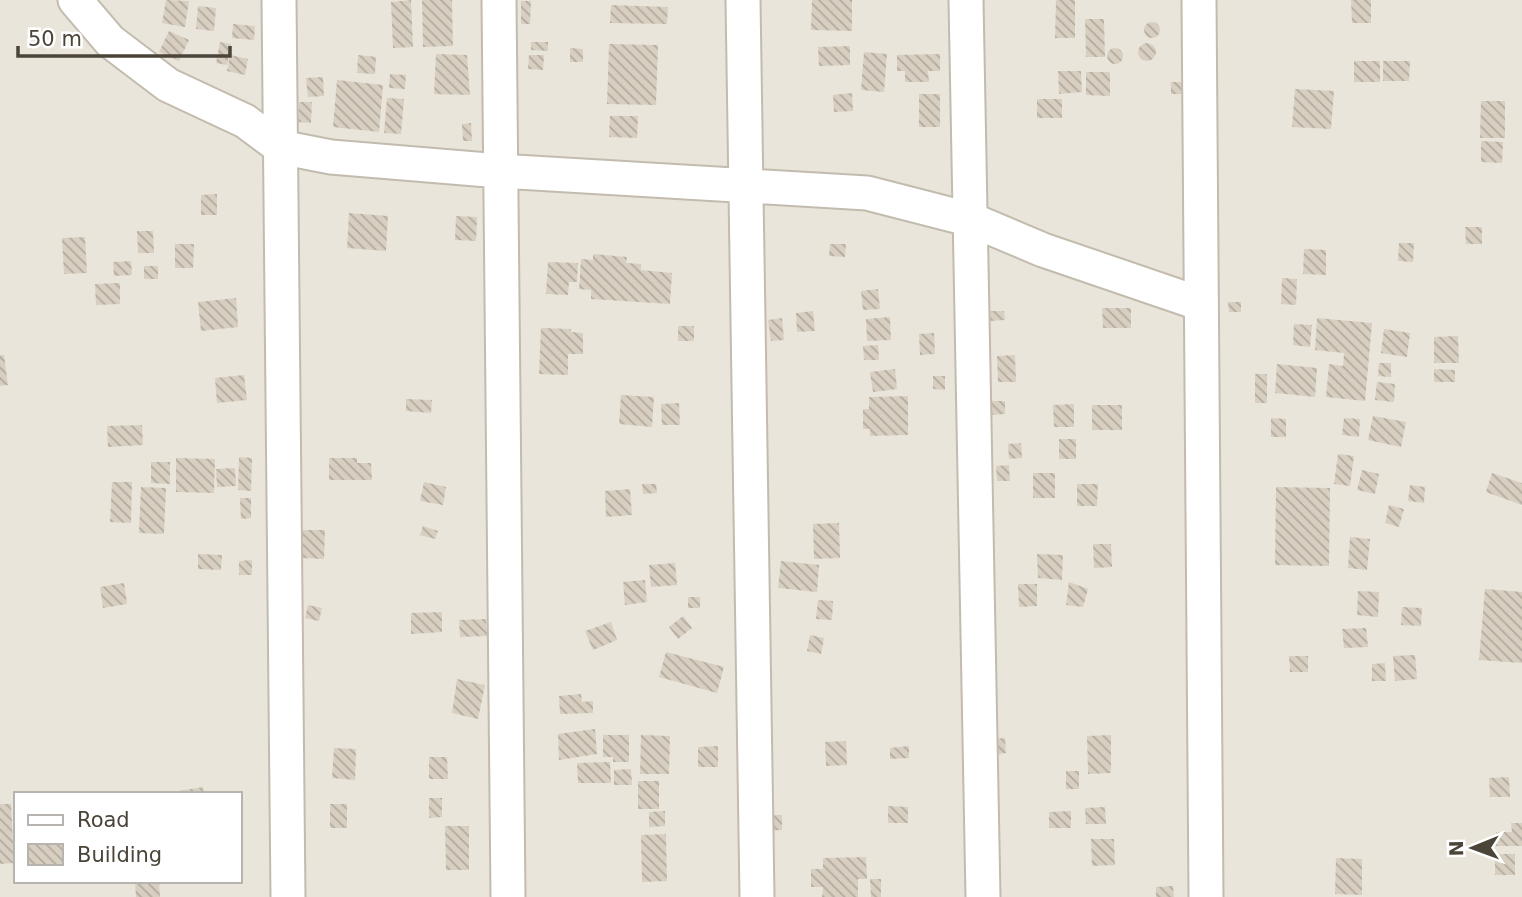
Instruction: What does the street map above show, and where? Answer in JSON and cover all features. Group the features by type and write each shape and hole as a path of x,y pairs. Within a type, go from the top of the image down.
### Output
{"street":[{"path":"75,0 110,41 168,85 245,121 281,147 331,157 500,171 867,192 972,220 1043,250 1201,304"},
{"path":"279,0 288,897"},
{"path":"499,0 508,897"},
{"path":"743,0 757,897"},
{"path":"966,0 983,897"},
{"path":"1199,0 1206,897"}],"shaded area":[{"path":"0,0 1522,0 1522,897 0,897"}],"building":[{"path":"166,0 189,1 185,27 162,23"},
{"path":"411,0 413,47 393,48 391,2"},
{"path":"422,0 452,0 453,46 423,47"},
{"path":"812,0 852,0 852,31 811,30"},
{"path":"1056,0 1075,0 1075,38 1055,38"},
{"path":"1351,0 1371,0 1371,23 1352,23"},
{"path":"521,1 531,1 530,24 521,24"},
{"path":"611,5 668,7 667,24 610,23"},
{"path":"198,6 216,8 214,31 196,29"},
{"path":"1085,19 1104,19 1105,57 1086,57"},
{"path":"1149,22 1155,22 1160,30 1158,36 1149,38 1144,33 1144,27"},
{"path":"233,24 255,26 254,40 232,38"},
{"path":"169,31 189,40 179,61 159,52"},
{"path":"220,42 231,44 227,65 216,63"},
{"path":"531,42 548,42 548,51 531,50"},
{"path":"1147,43 1153,46 1156,52 1153,58 1147,61 1141,58 1138,52 1141,46"},
{"path":"609,44 658,45 656,105 607,104"},
{"path":"850,46 850,65 819,66 818,47"},
{"path":"570,48 583,49 583,62 570,62"},
{"path":"1112,48 1118,48 1123,56 1121,62 1112,64 1107,59 1107,53"},
{"path":"864,52 887,54 884,92 861,90"},
{"path":"436,54 467,55 470,95 434,94"},
{"path":"940,54 940,71 928,71 929,82 905,82 905,71 897,71 897,55"},
{"path":"230,55 248,59 245,75 227,71"},
{"path":"358,55 376,57 375,74 357,73"},
{"path":"529,55 544,55 543,70 528,69"},
{"path":"1354,61 1380,61 1380,82 1354,82"},
{"path":"1383,61 1410,61 1409,81 1383,81"},
{"path":"1058,71 1081,71 1082,92 1059,94"},
{"path":"1086,72 1110,72 1110,96 1086,95"},
{"path":"390,74 406,75 405,89 389,88"},
{"path":"323,77 324,96 308,97 306,78"},
{"path":"337,80 383,85 379,132 333,127"},
{"path":"1171,82 1185,82 1185,94 1171,94"},
{"path":"1295,89 1334,91 1331,129 1292,127"},
{"path":"852,93 853,111 834,112 833,95"},
{"path":"919,94 940,94 940,127 919,127"},
{"path":"387,98 404,99 401,134 384,133"},
{"path":"1037,99 1062,99 1062,118 1037,118"},
{"path":"1481,101 1505,101 1505,138 1480,138"},
{"path":"299,102 312,102 311,123 298,122"},
{"path":"610,116 638,116 637,138 609,137"},
{"path":"471,123 472,141 463,141 462,124"},
{"path":"1481,141 1503,142 1502,163 1481,162"},
{"path":"217,194 217,215 201,215 201,195"},
{"path":"349,213 388,216 386,251 347,248"},
{"path":"456,216 477,217 476,241 455,240"},
{"path":"1465,227 1482,227 1482,244 1466,244"},
{"path":"137,231 153,231 154,253 138,253"},
{"path":"85,237 87,273 64,274 62,238"},
{"path":"1399,243 1414,243 1413,262 1398,261"},
{"path":"175,244 194,244 193,268 175,268"},
{"path":"830,244 846,244 845,257 829,256"},
{"path":"1304,249 1326,250 1326,275 1303,274"},
{"path":"593,254 627,257 626,263 641,264 641,270 672,273 670,304 591,299 591,290 579,289 581,259 593,260"},
{"path":"131,261 132,275 114,276 113,262"},
{"path":"548,262 578,263 577,282 569,282 568,295 546,294"},
{"path":"144,266 158,266 158,279 144,279"},
{"path":"1282,278 1297,279 1296,305 1281,304"},
{"path":"120,283 120,304 96,305 95,284"},
{"path":"878,289 880,309 863,310 861,291"},
{"path":"236,298 238,327 201,331 198,302"},
{"path":"1228,302 1241,302 1241,312 1229,312"},
{"path":"1102,308 1131,308 1131,328 1103,328"},
{"path":"813,311 815,331 797,332 796,313"},
{"path":"989,311 1004,311 1005,320 990,321"},
{"path":"890,317 891,340 867,341 866,319"},
{"path":"782,318 784,340 771,341 768,320"},
{"path":"1317,318 1372,323 1365,401 1326,397 1329,364 1343,366 1344,353 1315,350"},
{"path":"1294,324 1312,325 1310,347 1293,345"},
{"path":"678,326 694,326 694,341 678,341"},
{"path":"541,328 571,329 571,332 583,333 583,354 568,354 568,375 539,374"},
{"path":"1384,329 1410,333 1407,357 1381,353"},
{"path":"934,333 935,354 920,355 919,334"},
{"path":"1458,336 1459,363 1434,363 1434,337"},
{"path":"878,345 879,360 864,360 863,346"},
{"path":"0,355 4,355 8,385 0,386"},
{"path":"1015,355 1016,382 998,382 997,356"},
{"path":"1379,363 1391,363 1391,377 1378,376"},
{"path":"1277,364 1317,368 1315,397 1275,393"},
{"path":"895,369 897,389 873,392 870,372"},
{"path":"1434,369 1455,370 1455,382 1434,382"},
{"path":"1255,374 1267,374 1267,403 1255,403"},
{"path":"244,375 247,400 217,403 215,378"},
{"path":"933,376 945,376 945,390 933,389"},
{"path":"1377,382 1395,384 1394,402 1375,400"},
{"path":"621,395 654,397 652,427 619,424"},
{"path":"908,396 908,435 870,436 870,429 863,429 863,409 869,409 869,397"},
{"path":"406,399 432,400 431,413 406,411"},
{"path":"990,401 1005,401 1005,414 991,415"},
{"path":"679,403 680,425 662,425 661,404"},
{"path":"1074,404 1074,427 1054,427 1053,405"},
{"path":"1092,405 1122,405 1122,430 1092,430"},
{"path":"1373,416 1406,422 1401,447 1368,440"},
{"path":"1271,418 1286,419 1286,437 1271,437"},
{"path":"1344,418 1360,419 1359,437 1342,435"},
{"path":"142,425 143,445 108,447 107,426"},
{"path":"1059,439 1076,439 1076,459 1059,459"},
{"path":"1021,443 1022,458 1009,459 1008,444"},
{"path":"1338,454 1354,456 1350,486 1334,484"},
{"path":"239,457 252,458 251,491 238,490"},
{"path":"176,458 215,459 214,493 176,492"},
{"path":"329,458 357,458 357,463 371,463 372,480 329,480"},
{"path":"151,462 170,462 170,484 151,483"},
{"path":"1009,465 1010,481 997,481 996,466"},
{"path":"235,468 236,486 217,487 216,469"},
{"path":"1362,470 1379,474 1375,494 1357,490"},
{"path":"1033,473 1055,473 1055,498 1033,498"},
{"path":"1492,473 1522,483 1522,505 1486,492"},
{"path":"112,482 132,482 131,523 110,522"},
{"path":"424,482 446,487 443,505 420,501"},
{"path":"642,484 656,484 657,493 643,494"},
{"path":"1077,484 1098,484 1097,506 1077,506"},
{"path":"1410,485 1425,487 1424,503 1408,501"},
{"path":"141,487 166,488 164,534 139,533"},
{"path":"1276,487 1330,488 1329,566 1275,565"},
{"path":"630,489 632,515 606,517 605,491"},
{"path":"240,498 251,498 251,518 241,519"},
{"path":"1389,505 1404,509 1399,527 1385,523"},
{"path":"839,523 840,558 814,559 813,524"},
{"path":"423,526 438,531 435,539 420,535"},
{"path":"301,530 325,530 324,559 300,558"},
{"path":"1350,537 1370,539 1367,570 1348,568"},
{"path":"1093,544 1111,544 1112,567 1094,568"},
{"path":"198,554 222,555 221,570 198,569"},
{"path":"1037,554 1063,555 1062,580 1038,578"},
{"path":"252,560 252,575 239,575 239,561"},
{"path":"781,561 819,565 817,592 778,588"},
{"path":"675,563 677,585 651,587 649,565"},
{"path":"645,580 647,602 625,605 623,582"},
{"path":"1069,582 1088,589 1083,607 1066,605"},
{"path":"124,583 127,604 103,608 100,587"},
{"path":"1018,584 1037,584 1037,606 1019,607"},
{"path":"1485,589 1522,592 1522,663 1479,660"},
{"path":"1358,591 1379,592 1378,617 1357,615"},
{"path":"688,597 700,597 700,608 688,608"},
{"path":"818,600 833,601 832,620 816,619"},
{"path":"308,605 322,608 319,621 305,618"},
{"path":"1402,607 1422,608 1421,626 1401,625"},
{"path":"442,612 442,632 411,634 411,613"},
{"path":"683,616 692,628 678,639 669,627"},
{"path":"486,619 487,636 460,637 459,620"},
{"path":"611,622 617,640 593,650 585,631"},
{"path":"1366,628 1368,647 1344,648 1342,629"},
{"path":"810,635 824,638 821,654 807,651"},
{"path":"666,652 724,667 717,693 659,677"},
{"path":"1415,655 1417,679 1395,681 1393,656"},
{"path":"1289,656 1308,656 1308,672 1290,672"},
{"path":"1385,663 1386,681 1372,681 1372,664"},
{"path":"457,679 485,685 478,719 452,713"},
{"path":"581,694 582,702 593,701 593,713 560,714 559,696"},
{"path":"595,729 597,754 559,760 558,734"},
{"path":"603,735 629,735 629,762 613,762 613,757 603,757"},
{"path":"641,735 670,736 669,774 640,774"},
{"path":"1111,735 1111,773 1088,774 1087,736"},
{"path":"1005,738 1006,753 994,755 993,739"},
{"path":"846,741 847,765 826,766 825,742"},
{"path":"718,746 718,767 698,767 698,747"},
{"path":"909,746 909,758 890,759 890,748"},
{"path":"334,748 356,749 355,780 332,778"},
{"path":"429,757 447,757 448,779 429,779"},
{"path":"610,762 611,783 578,783 577,763"},
{"path":"631,769 632,785 614,785 614,770"},
{"path":"1066,771 1079,771 1079,789 1066,789"},
{"path":"1509,777 1510,797 1490,797 1489,778"},
{"path":"638,781 659,781 659,809 638,809"},
{"path":"203,787 204,792 173,792"},
{"path":"429,798 442,798 442,817 429,818"},
{"path":"0,804 11,804 14,863 0,864"},
{"path":"330,804 347,804 347,828 330,828"},
{"path":"888,806 908,807 908,823 888,823"},
{"path":"1105,807 1106,824 1086,824 1085,808"},
{"path":"665,811 665,826 649,827 649,812"},
{"path":"1071,811 1071,828 1049,828 1049,812"},
{"path":"761,815 782,815 782,830 762,831"},
{"path":"1511,823 1522,823 1522,846 1495,846 1496,832 1512,832"},
{"path":"445,826 469,826 469,870 446,870"},
{"path":"666,834 667,881 642,882 641,835"},
{"path":"1091,839 1114,839 1115,865 1092,866"},
{"path":"1495,854 1515,854 1515,875 1495,875"},
{"path":"866,857 867,879 858,879 858,897 822,897 823,887 811,887 811,869 823,869 823,858"},
{"path":"1336,858 1362,859 1362,895 1335,894"},
{"path":"870,879 881,879 881,897 871,897"},
{"path":"135,883 159,883 160,897 136,897"},
{"path":"1173,886 1174,897 1156,897 1156,887"}]}
